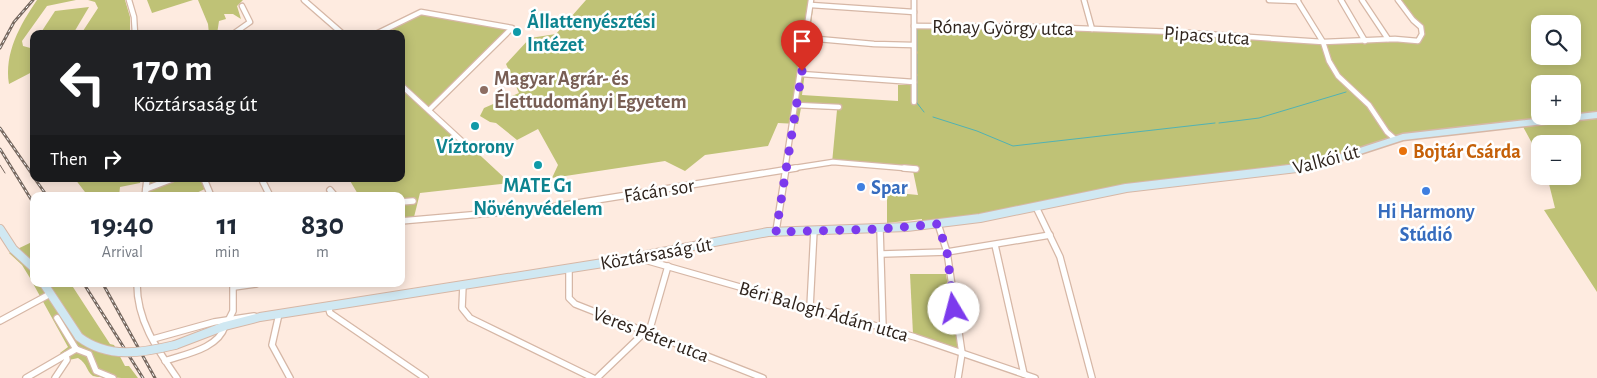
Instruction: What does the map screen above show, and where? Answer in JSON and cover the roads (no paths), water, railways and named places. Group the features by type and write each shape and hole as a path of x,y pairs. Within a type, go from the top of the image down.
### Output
{"main road":[{"name":"Valkói út","path":"1054,203 1142,185 1314,166 1395,139 1597,114"},
{"name":"Köztársaság út","path":"50,294 79,337 91,346 118,352 146,351 174,345 227,323 641,256 776,232 880,229 938,224 980,218 1054,203"},
{"path":"0,229 13,248 30,264"},
{"path":"46,287 50,294"}],"street":[{"path":"129,0 134,16 135,30"},
{"path":"304,0 339,30"},
{"path":"914,0 914,102"},
{"path":"1084,0 1092,29"},
{"path":"1269,0 1297,1 1323,42 1328,61 1338,76 1370,105 1387,132 1395,139"},
{"path":"1341,0 1365,40"},
{"path":"1362,0 1388,39"},
{"name":"Pipacs utca","path":"1092,29 1176,32 1323,42 1388,39 1417,41 1420,38 1422,29 1398,0"},
{"path":"776,232 811,3 914,12"},
{"path":"239,30 250,22 242,6"},
{"path":"384,30 421,12 512,28 429,110"},
{"name":"Rónay György utca","path":"914,26 1092,29"},
{"path":"807,38 874,44 913,44"},
{"path":"801,74 914,82"},
{"path":"405,89 464,142"},
{"path":"796,105 839,107"},
{"name":"Fácán sor","path":"405,221 540,209 833,162 916,169"},
{"path":"146,192 147,182"},
{"path":"146,189 164,182"},
{"path":"263,182 268,192"},
{"path":"405,202 413,201"},
{"path":"1036,207 1060,257 1092,378"},
{"path":"938,224 947,252 962,354 958,378"},
{"path":"880,229 883,328"},
{"path":"810,307 814,230"},
{"path":"882,254 947,252 1050,236"},
{"path":"995,245 1024,374"},
{"name":"Béri Balogh Ádám utca","path":"641,256 645,260 883,328 1034,378"},
{"path":"463,285 462,308 470,318 593,378 648,332 668,266"},
{"name":"Veres Péter utca","path":"568,268 569,294 572,302 763,378"},
{"path":"137,287 138,308 146,330 177,378"},
{"path":"166,361 216,342 223,335 233,311 234,287"},
{"path":"0,321 50,294"},
{"path":"328,306 330,313 425,378"},
{"path":"279,314 272,345 290,378"},
{"path":"56,318 76,349 88,352 92,356 96,371 113,378"},
{"name":"Köztársaság út","path":"153,339 206,324 227,323"},
{"path":"26,378 76,349"},
{"path":"55,378 67,360 66,355"}],"waterway":[{"path":"917,29 917,51"},
{"path":"917,54 917,74"},
{"path":"917,76 917,103 924,112"},
{"path":"1219,123 1259,118 1346,92"},
{"path":"933,117 977,131 1013,146 1215,123"}],"tram line":[{"path":"0,165 5,173"}],"railway":[{"path":"0,48 14,22 33,0"},
{"path":"0,128 30,171"},
{"path":"0,149 30,198"},
{"path":"37,182 44,192"},
{"path":"86,287 143,378"},
{"path":"105,287 155,378"}],"place":[{"name":"Állattenyésztési Intézet","path":"517,32"},
{"name":"Magyar Agrár- és Élettudományi Egyetem","path":"484,90"},
{"name":"Víztorony","path":"475,126"},
{"name":"Bojtár Csárda","path":"1403,151"},
{"name":"MATE G1 Növényvédelem","path":"538,165"},
{"name":"Spar","path":"861,187"},
{"name":"Hi Harmony Stúdió","path":"1426,191"}]}
